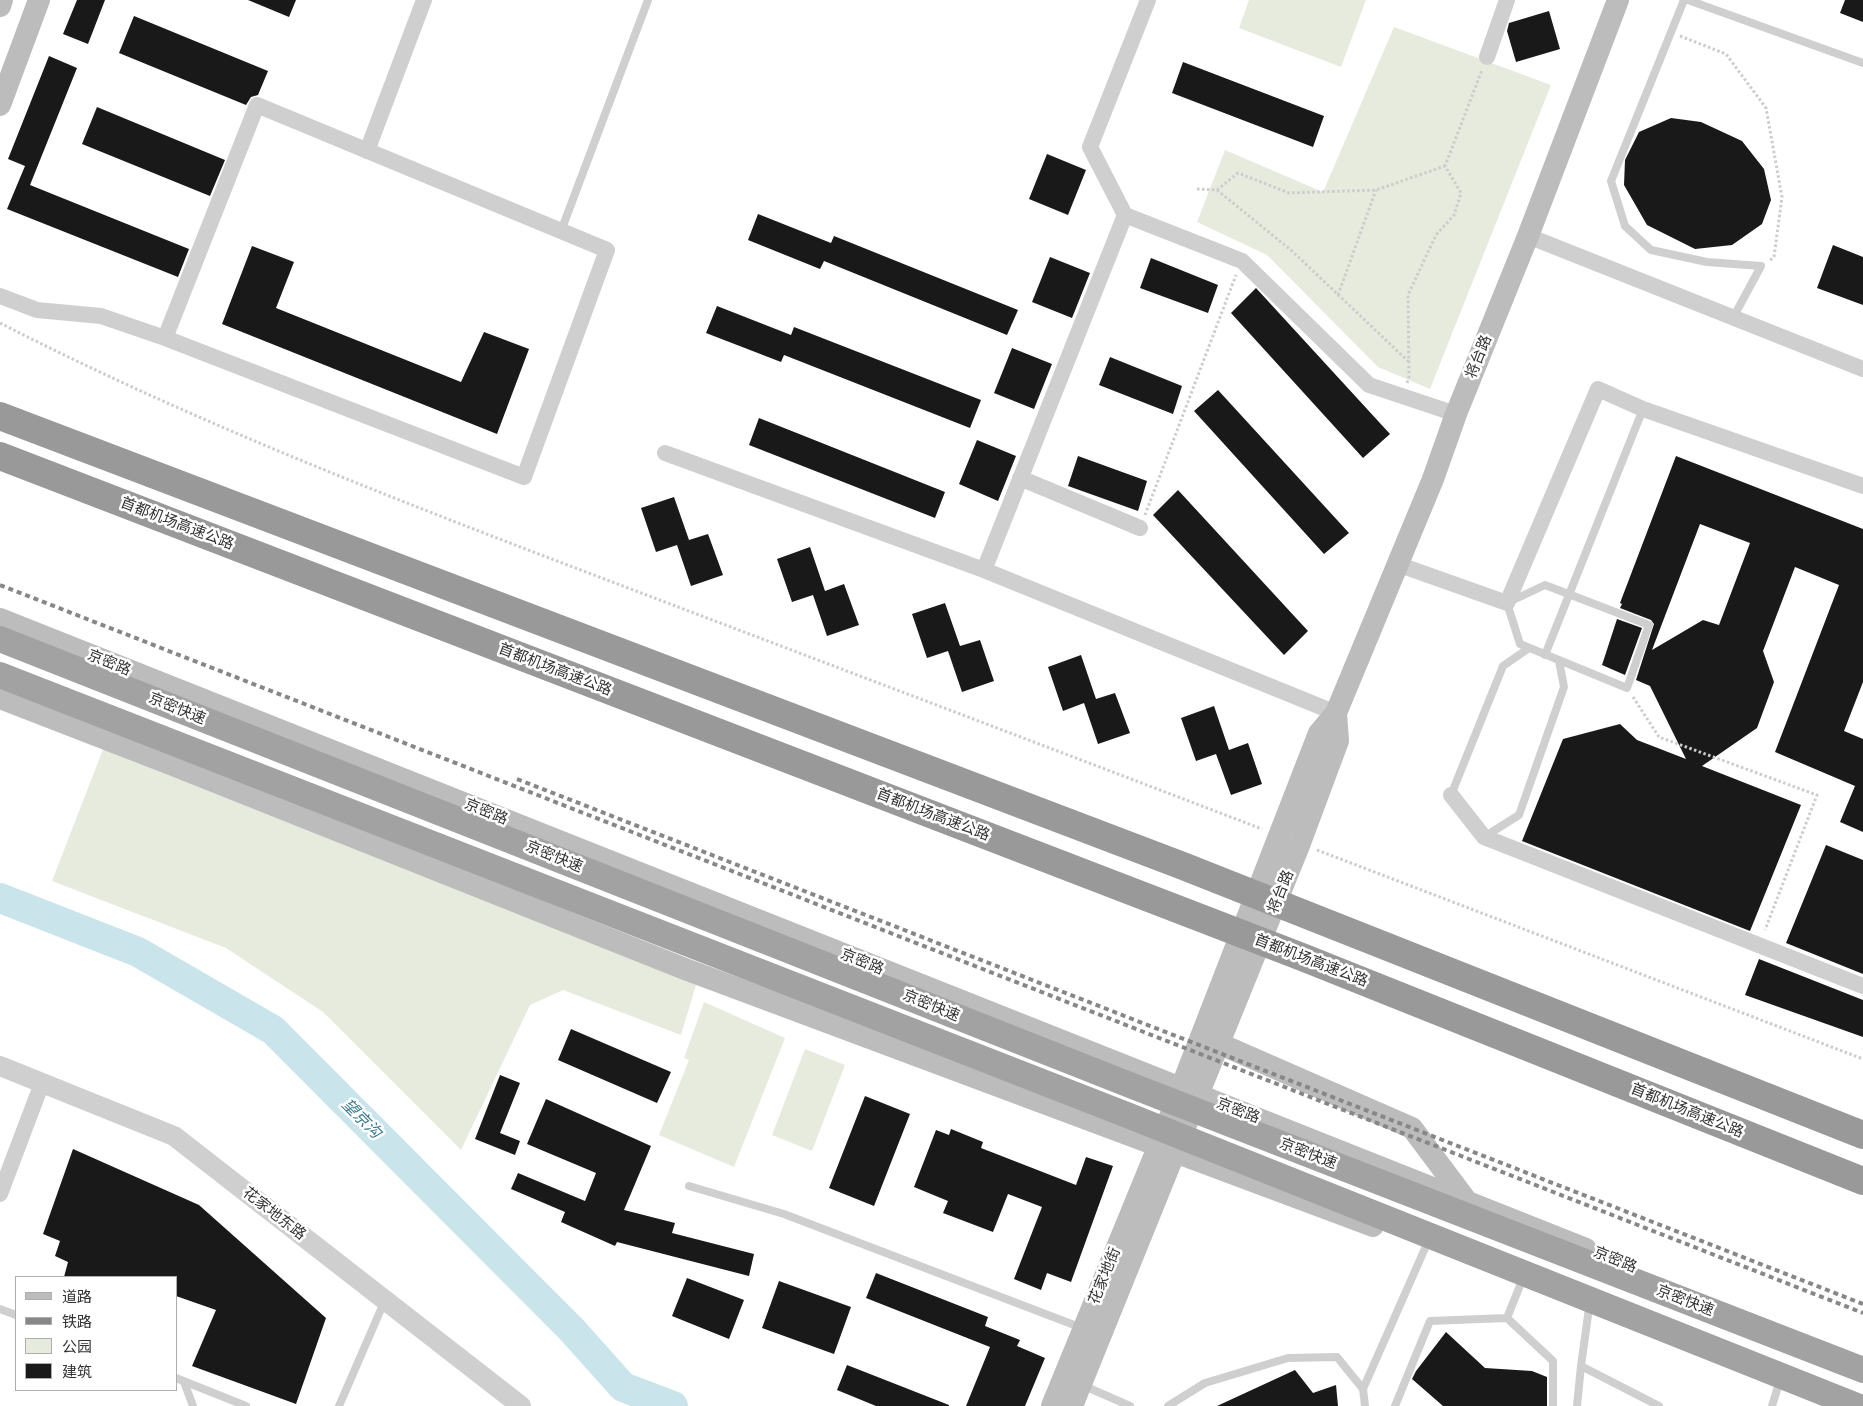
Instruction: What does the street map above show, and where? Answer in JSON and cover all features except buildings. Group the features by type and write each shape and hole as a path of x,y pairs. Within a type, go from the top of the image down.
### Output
{"highway":[{"path":"0,416 1183,866 1863,1135"},
{"name":"首都机场高速公路","path":"0,456 1302,957 1863,1181"},
{"name":"京密快速","path":"0,639 1144,1090 1863,1370"},
{"name":"京密快速","path":"0,674 1136,1119 1857,1406"}],"main road":[{"path":"0,6 2,0"},
{"path":"0,105 39,0"},
{"name":"将台路","path":"1190,1092 1279,835 1319,733 1336,713 1367,642 1433,479 1456,414 1528,236 1618,0"},
{"name":"京密路","path":"0,619 1466,1200 1863,1361"},
{"path":"0,698 685,969 1426,1246 1846,1406"},
{"name":"将台路","path":"1190,1092 1220,1044 1300,843 1338,741 1336,713"},
{"path":"1220,1044 1412,1128 1466,1200"},
{"path":"1166,1149 1190,1092"},
{"name":"花家地街","path":"1052,1406 1084,1328 1166,1149"},
{"name":"花家地街","path":"1072,1406 1166,1149"}],"street":[{"path":"367,151 424,0"},
{"path":"1148,0 1090,147 1125,215 1242,261 1369,385 1456,414"},
{"path":"1487,57 1507,0"},
{"path":"0,296 37,310 102,316 165,338 524,477 607,250 258,105 165,338"},
{"path":"984,570 1125,215"},
{"path":"1528,236 1863,369"},
{"path":"1397,564 1507,603 1598,389 1643,409 1863,486"},
{"path":"665,453 984,570 1336,713"},
{"path":"1020,478 1140,528"},
{"path":"1451,795 1484,837 1863,986"},
{"name":"花家地东路","path":"0,1066 174,1136 520,1406"},
{"path":"0,1194 42,1083"}],"lane":[{"path":"561,232 648,0"},
{"path":"1684,0 1611,180 1625,226 1651,250 1707,262 1761,266 1733,318"},
{"path":"1688,0 1863,63"},
{"path":"1546,655 1643,409"},
{"path":"1545,585 1570,595 1649,625 1627,688 1520,644 1507,603 1545,585"},
{"path":"1451,795 1503,666 1529,648"},
{"path":"1484,837 1520,815 1564,687 1559,661"},
{"path":"689,1186 784,1214 1084,1328"},
{"path":"1365,1406 1363,1389 1426,1246"},
{"path":"1507,1318 1521,1283"},
{"path":"339,1406 385,1300"},
{"path":"1577,1406 1589,1308"},
{"path":"0,1309 15,1315"},
{"path":"1395,1406 1430,1321 1507,1318 1553,1361 1552,1406"},
{"path":"1168,1406 1205,1383 1288,1358 1337,1357 1363,1389"},
{"path":"1581,1366 1659,1406"},
{"path":"178,1379 246,1406"},
{"path":"1772,1406 1780,1380"},
{"path":"184,1382 193,1406"},
{"path":"1080,1385 1130,1406"}],"path":[{"path":"1670,33 1726,54 1766,108 1782,197 1774,257 1761,266"},
{"path":"1217,190 1238,172 1289,193 1376,190 1445,166 1487,57"},
{"path":"1403,396 1409,377 1408,295 1436,235 1454,215 1461,193 1445,166"},
{"path":"1197,189 1217,190 1247,212 1292,251 1409,362"},
{"path":"1338,295 1376,190"},
{"path":"1140,528 1242,261"},
{"path":"0,323 77,362 235,434 444,518 1279,835"},
{"path":"1627,688 1659,736 1817,795 1759,946"},
{"path":"1300,843 1863,1059"}],"green space":[{"path":"1249,0 1366,0 1341,67 1239,28"},
{"path":"1394,27 1551,85 1430,389 1378,367 1267,255 1197,222 1225,150 1323,192"},
{"path":"112,726 702,965 681,1035 563,990 530,1005 461,1150 323,1012 226,948 52,881"},
{"path":"704,1002 785,1038 734,1167 659,1135 689,1060 684,1058"},
{"path":"805,1049 845,1065 812,1151 772,1135"}],"waterway":[{"name":"望京沟","path":"0,898 138,952 273,1030 572,1330 623,1387 673,1406"}],"railway":[{"path":"0,585 1863,1313"},
{"path":"517,779 1863,1304"}]}
